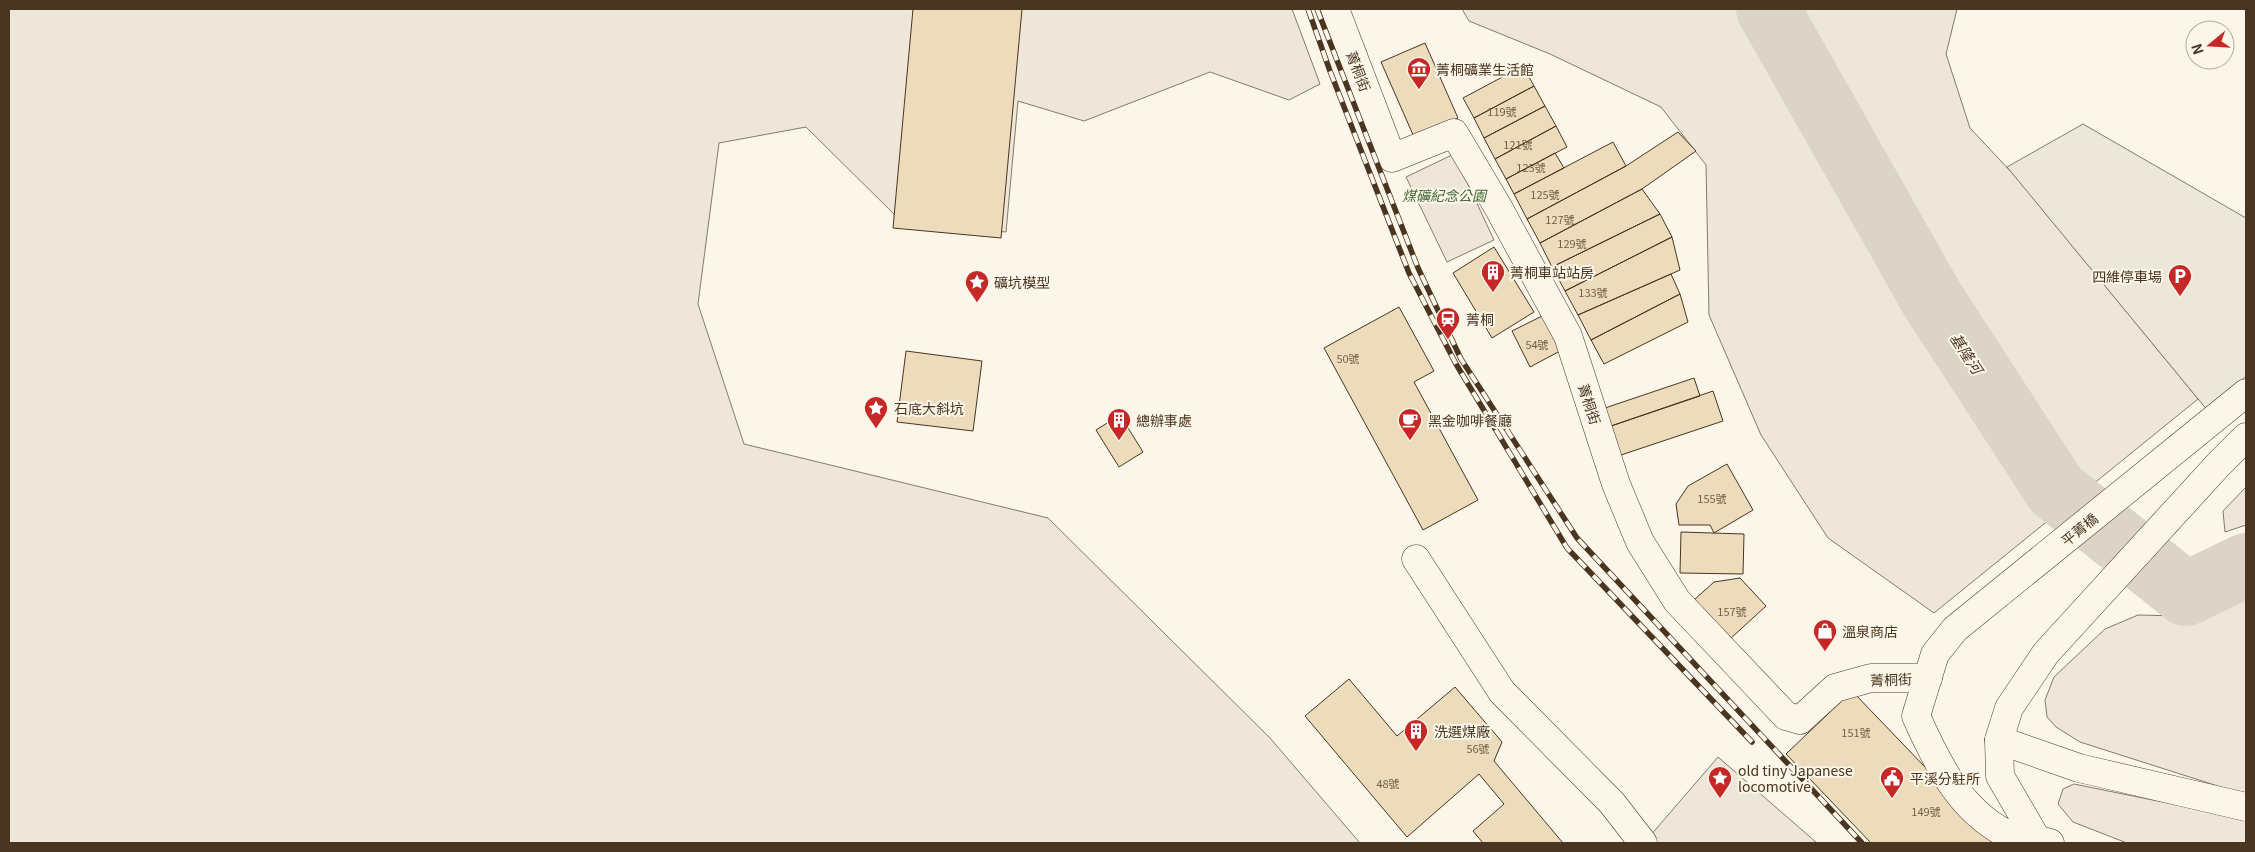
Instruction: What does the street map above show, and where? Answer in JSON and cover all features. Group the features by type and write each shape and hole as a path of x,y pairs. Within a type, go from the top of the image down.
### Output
{"main road":[{"name":"菁桐街","path":"1341,14 1392,158 1454,133 1498,207 1568,336 1616,484 1626,509 1640,542 1677,601 1786,716 1800,720 1835,688 1870,678 1928,678"},
{"name":"平菁橋","path":"2043,841 2007,834 1977,814 1950,783 1930,748 1916,716 1935,654 1955,629 2246,392"},
{"path":"2043,841 2000,776 1999,740 2009,708 2046,652 2246,437"},
{"path":"1416,559 1502,692 1612,803 1643,843"},
{"path":"1999,740 2079,768 2246,807"}],"green space":[{"path":"9,9 1292,9 1320,84 1289,100 1210,72 1084,121 1018,101 1006,232 903,223 806,127 719,143 698,304 744,444 1048,518 1270,738 1360,843 9,843"},
{"path":"1462,9 1957,9 1946,54 1970,128 2014,175 2198,399 1934,613 1828,538 1761,435 1709,315 1706,165 1661,107 1550,54 1469,21"},
{"name":"煤礦紀念公園","path":"1454,154 1494,240 1447,262 1406,177"},
{"path":"2246,487 2246,525 2225,532 2223,511"},
{"path":"2246,589 2246,795 2080,742 2056,727 2047,717 2045,700 2054,677 2105,629 2138,615 2178,616 2204,620"},
{"path":"1718,757 1817,843 1644,843"},
{"path":"2074,784 2246,819 2246,843 2127,843 2073,822 2058,804 2063,789"}],"shaded area":[{"name":"四維停車場","path":"2083,124 2246,218 2246,376 2208,411 2007,167"}],"building":[{"path":"913,9 1022,9 1001,238 893,228"},
{"name":"菁桐礦業生活館","path":"1425,43 1458,118 1414,137 1381,62"},
{"path":"1523,66 1534,86 1474,118 1463,98"},
{"path":"1534,86 1545,106 1484,138 1474,118"},
{"path":"1545,106 1556,126 1495,159 1484,138"},
{"path":"1556,126 1567,147 1506,179 1495,159"},
{"path":"1678,132 1696,151 1642,189 1540,243 1527,219 1626,166"},
{"path":"1613,142 1626,166 1527,219 1514,194"},
{"path":"1555,153 1564,168 1514,194 1506,179"},
{"path":"1642,189 1660,214 1552,267 1540,243"},
{"path":"1660,214 1672,237 1565,291 1552,267"},
{"path":"1672,237 1680,270 1578,315 1565,291"},
{"name":"菁桐車站站房","path":"1494,247 1534,312 1492,338 1453,273"},
{"path":"1671,274 1680,294 1591,340 1578,315"},
{"path":"1680,294 1688,322 1604,364 1591,340"},
{"name":"黑金咖啡餐廳","path":"1399,307 1434,371 1414,382 1478,500 1423,530 1324,348"},
{"path":"1542,316 1560,351 1530,367 1512,331"},
{"path":"906,351 982,361 973,431 897,422"},
{"path":"1694,378 1700,396 1611,426 1605,408"},
{"path":"1713,391 1723,421 1621,455 1611,426"},
{"name":"總辦事處","path":"1120,415 1143,452 1119,467 1096,430"},
{"path":"1727,464 1753,510 1714,533 1710,525 1679,525 1676,504 1688,486"},
{"path":"1681,532 1744,534 1743,574 1680,573"},
{"path":"1740,578 1766,606 1730,639 1694,600 1714,582"},
{"name":"洗選煤廠","path":"1349,679 1397,736 1455,687 1502,742 1494,761 1563,843 1483,843 1473,831 1504,804 1479,774 1407,837 1305,716"},
{"name":"平溪分駐所","path":"1852,691 1998,843 1871,843 1786,754"}],"waterway":[{"name":"基隆河","path":"1768,9 1932,299 2056,490 2186,594 2246,565"}],"railway":[{"path":"1308,9 1330,71 1409,273 1456,364 1567,548 1752,742"},
{"path":"1317,9 1418,268 1461,359 1577,538 1862,843"}],"place":[{"name":"菁桐礦業生活館","path":"1419,90"},
{"name":"菁桐車站站房","path":"1493,293"},
{"name":"四維停車場","path":"2180,297"},
{"name":"礦坑模型","path":"977,303"},
{"name":"菁桐","path":"1448,340"},
{"name":"石底大斜坑","path":"876,429"},
{"name":"總辦事處","path":"1119,441"},
{"name":"黑金咖啡餐廳","path":"1410,441"},
{"name":"溫泉商店","path":"1825,652"},
{"name":"洗選煤廠","path":"1416,752"},
{"name":"old tiny Japanese locomotive","path":"1720,799"},
{"name":"平溪分駐所","path":"1892,799"}]}
